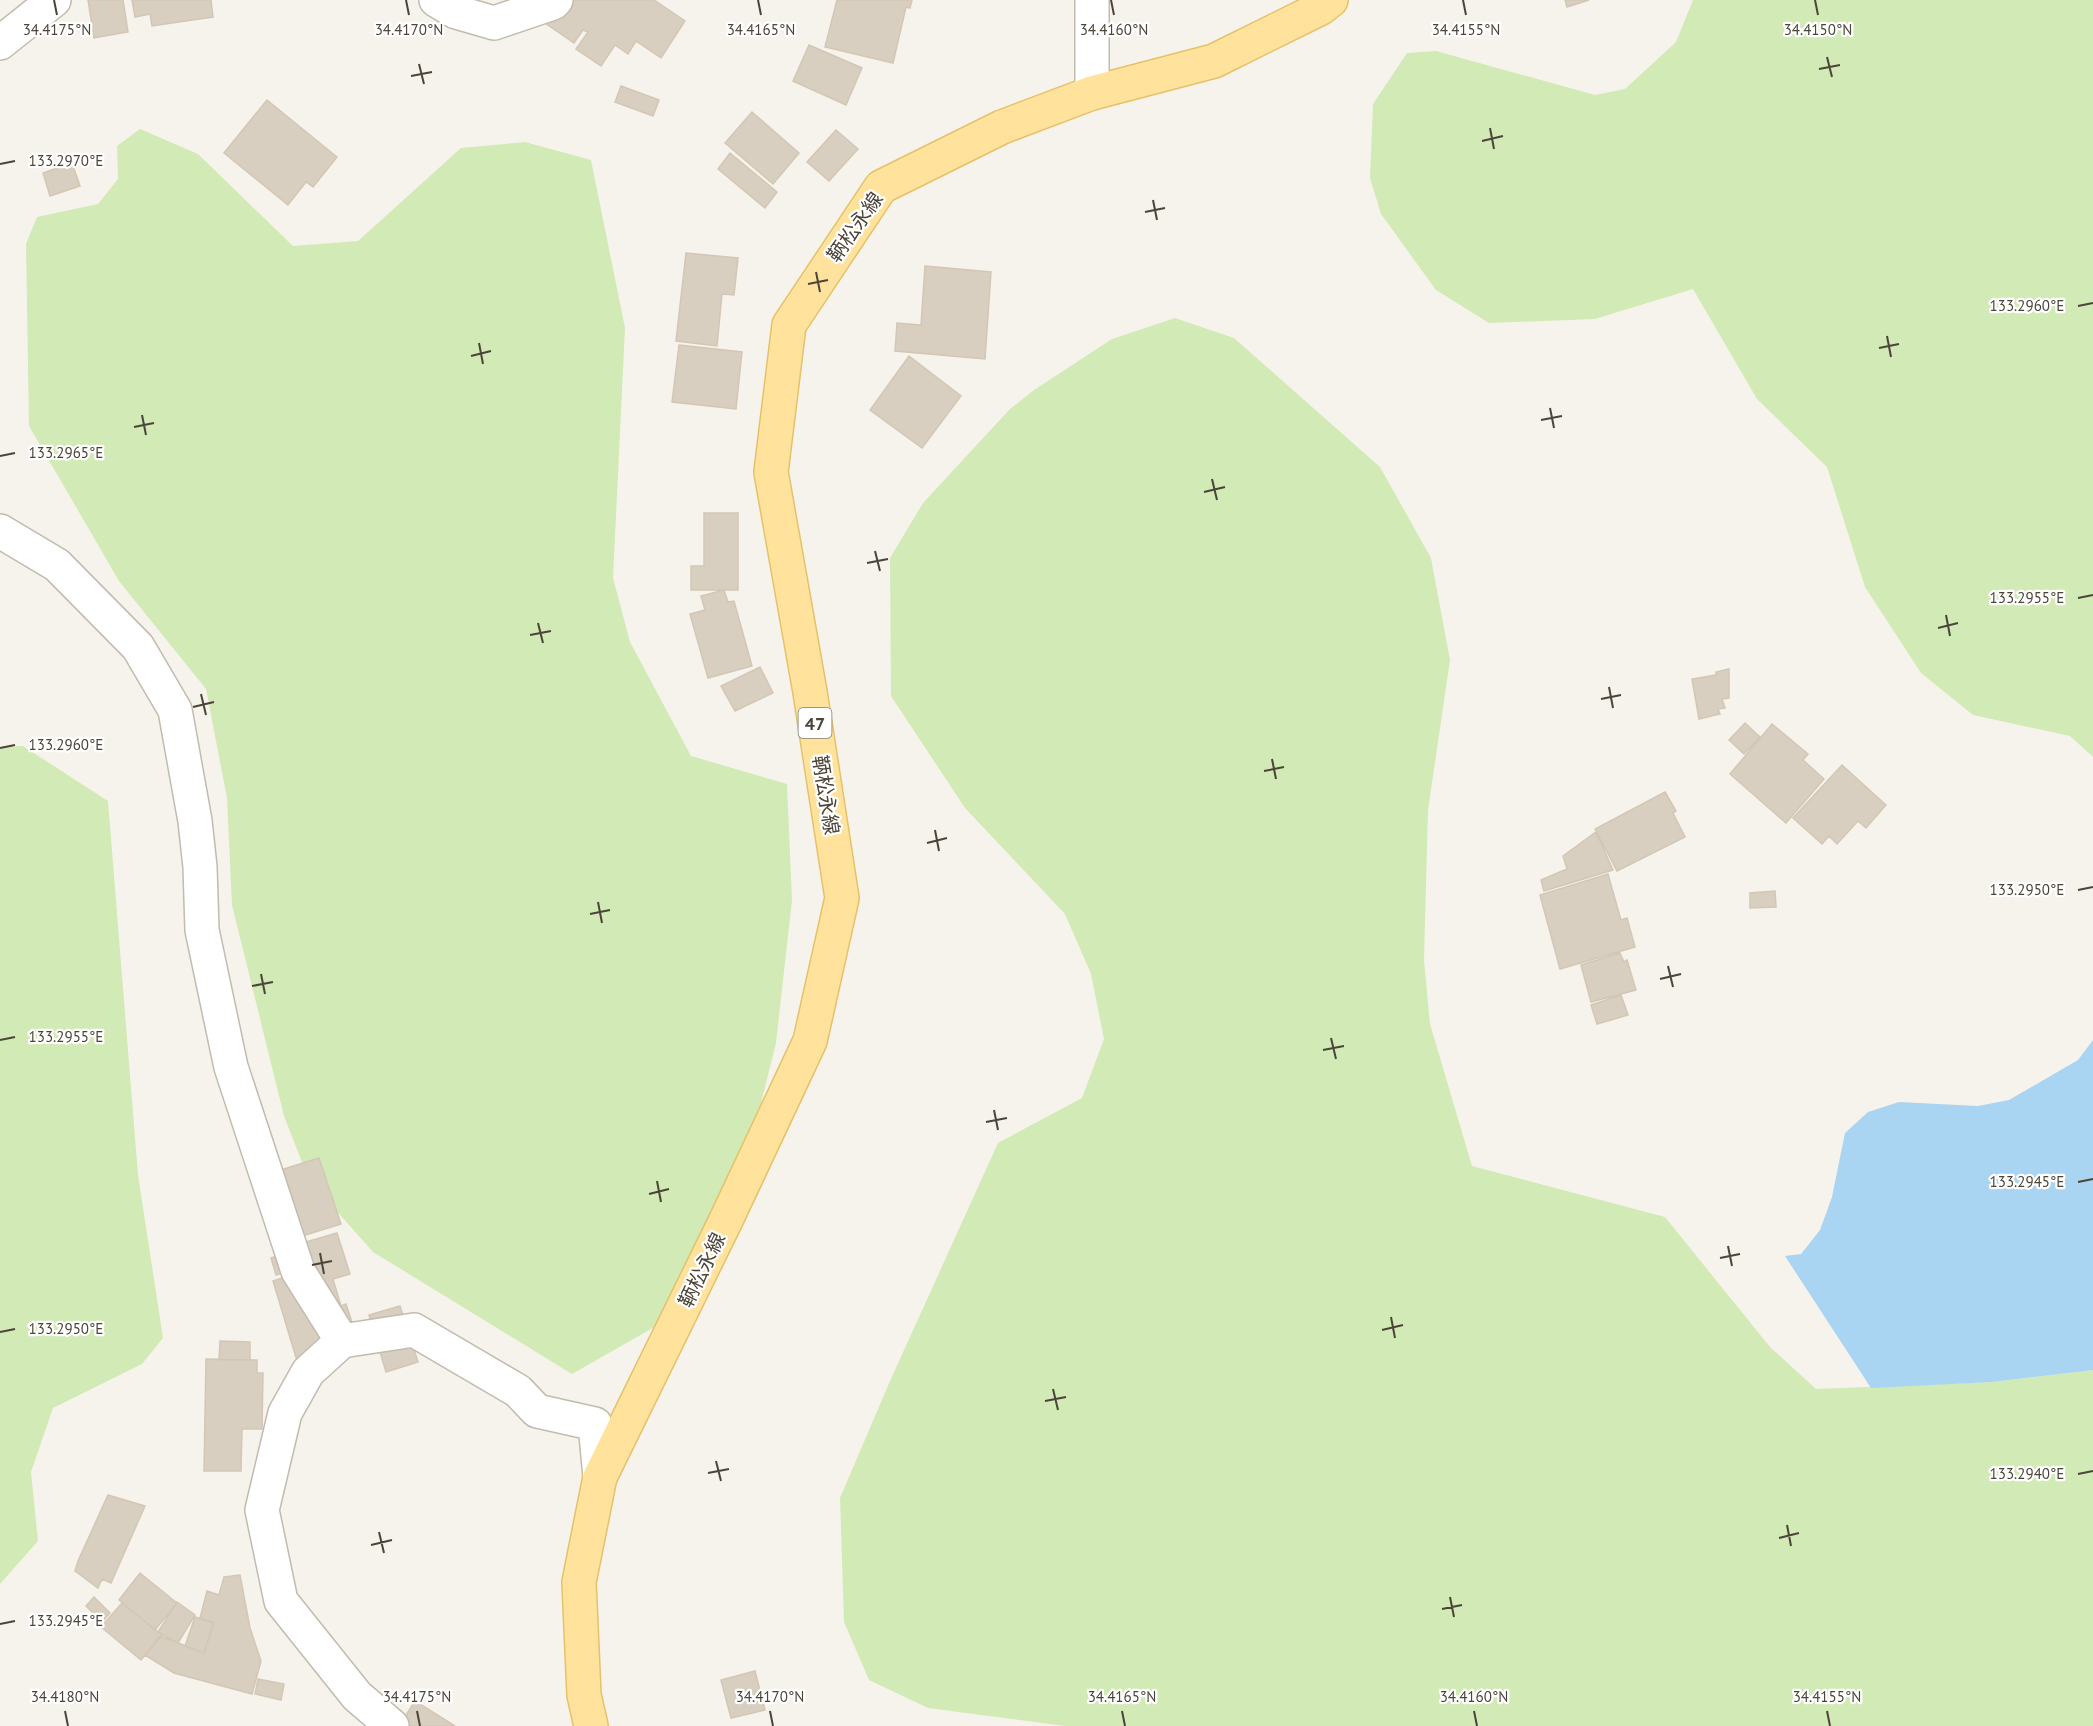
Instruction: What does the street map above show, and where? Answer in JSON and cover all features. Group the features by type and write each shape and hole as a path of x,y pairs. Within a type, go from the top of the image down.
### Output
{"main road":[{"name":"鞆松永線","path":"591,1726 584,1695 579,1582 600,1478 726,1220 810,1041 842,898 810,692 771,472 789,325 881,187 1002,127 1092,93 1214,61 1322,8 1331,0"}],"street":[{"path":"0,42 54,0"},
{"path":"436,0 456,12 494,23 556,0"},
{"path":"1092,0 1092,93"},
{"path":"0,531 57,565 138,646 175,710 201,867 202,930 231,1067 298,1271 342,1341"},
{"path":"392,1726 357,1696 281,1601 262,1510 285,1413 308,1372 342,1341 414,1330 518,1391 537,1411 595,1424 600,1478"}],"green space":[{"path":"1693,0 2093,0 2093,757 2070,736 1973,715 1921,673 1865,587 1827,467 1757,399 1693,289 1595,319 1489,323 1436,290 1381,214 1370,178 1373,104 1407,53 1436,51 1595,95 1625,89 1676,42"},
{"path":"140,129 198,154 293,246 358,241 461,148 525,142 591,160 625,328 613,578 630,642 691,756 787,784 792,900 776,1043 759,1111 658,1325 572,1374 373,1252 309,1180 284,1116 232,905 227,798 206,689 119,581 29,426 26,244 37,217 98,204 118,179 117,146"},
{"path":"1175,318 1234,338 1380,467 1431,558 1450,660 1428,810 1424,960 1430,1024 1472,1166 1665,1217 1770,1347 1816,1389 1992,1382 2093,1370 2093,1726 1065,1726 928,1708 869,1680 844,1622 840,1498 890,1381 998,1143 1082,1098 1104,1039 1091,974 1065,914 965,808 891,696 890,558 923,503 1010,409 1034,390 1112,339"},
{"path":"23,746 108,801 138,1175 163,1338 142,1364 53,1408 31,1472 38,1541 0,1584 0,747"}],"water":[{"path":"2093,1040 2093,1370 1992,1382 1871,1388 1785,1256 1801,1254 1820,1230 1832,1197 1845,1133 1868,1112 1899,1102 1978,1106 2009,1100 2078,1060"}],"building":[{"path":"88,0 123,0 128,32 94,38"},
{"path":"132,0 211,0 213,17 152,26 150,14 135,17"},
{"path":"550,0 654,0 685,21 661,58 636,41 628,54 615,45 601,66 576,49 588,32 583,30 574,43 545,23 553,11"},
{"path":"837,0 912,0 910,8 906,7 893,63 825,47"},
{"path":"1565,0 1589,0 1567,7"},
{"path":"809,45 862,68 846,105 793,81"},
{"path":"621,86 659,100 653,116 615,102"},
{"path":"267,100 337,157 313,187 306,182 288,205 224,153"},
{"path":"752,112 799,153 773,184 725,143"},
{"path":"836,130 858,149 829,181 807,162"},
{"path":"730,153 777,192 765,208 718,169"},
{"path":"72,163 80,186 50,196 43,173"},
{"path":"686,253 738,258 734,295 722,294 717,346 676,341"},
{"path":"925,266 991,272 985,359 895,351 897,323 921,325"},
{"path":"679,345 742,352 736,409 672,402"},
{"path":"909,356 961,396 922,448 870,410"},
{"path":"704,513 738,513 738,590 691,590 691,566 704,566"},
{"path":"724,590 728,602 734,601 752,666 708,678 690,614 705,610 701,596"},
{"path":"760,667 773,693 735,711 721,686"},
{"path":"1729,669 1729,698 1722,699 1725,708 1718,709 1720,714 1699,719 1692,679 1716,675 1716,672"},
{"path":"1745,723 1760,737 1744,754 1729,740"},
{"path":"1772,724 1808,754 1803,760 1824,779 1786,823 1730,774"},
{"path":"1842,765 1886,805 1866,828 1858,821 1837,844 1829,836 1822,844 1793,818"},
{"path":"1665,792 1676,811 1673,813 1685,837 1617,871 1595,829"},
{"path":"1596,832 1613,870 1544,891 1541,880 1567,869 1563,856"},
{"path":"1608,874 1621,920 1627,918 1635,947 1560,969 1540,895"},
{"path":"1775,891 1776,907 1750,908 1750,893"},
{"path":"1620,953 1624,962 1627,960 1636,990 1591,1002 1581,965"},
{"path":"1621,995 1628,1015 1597,1024 1591,1005"},
{"path":"319,1158 341,1224 273,1245 252,1179"},
{"path":"337,1233 350,1274 333,1279 341,1306 346,1304 352,1322 346,1324 301,1374 273,1281 307,1270 299,1244"},
{"path":"299,1249 304,1266 276,1275 271,1258"},
{"path":"400,1306 418,1362 386,1372 369,1315"},
{"path":"220,1341 250,1342 250,1360 219,1360"},
{"path":"206,1359 257,1360 257,1373 263,1373 262,1429 242,1429 241,1471 204,1471"},
{"path":"108,1495 145,1506 111,1583 102,1579 98,1588 75,1571"},
{"path":"140,1573 177,1603 155,1630 119,1600"},
{"path":"240,1575 250,1628 261,1661 252,1694 174,1673 145,1655 160,1636 204,1653 214,1623 200,1618 207,1591 219,1595 224,1577"},
{"path":"94,1597 110,1613 102,1622 86,1606"},
{"path":"177,1602 195,1615 178,1643 158,1632"},
{"path":"122,1603 162,1635 141,1660 101,1627"},
{"path":"195,1617 214,1623 204,1653 185,1646"},
{"path":"755,1671 765,1710 731,1718 721,1680"},
{"path":"258,1679 284,1684 281,1700 255,1694"},
{"path":"415,1701 455,1726 399,1726"}]}
